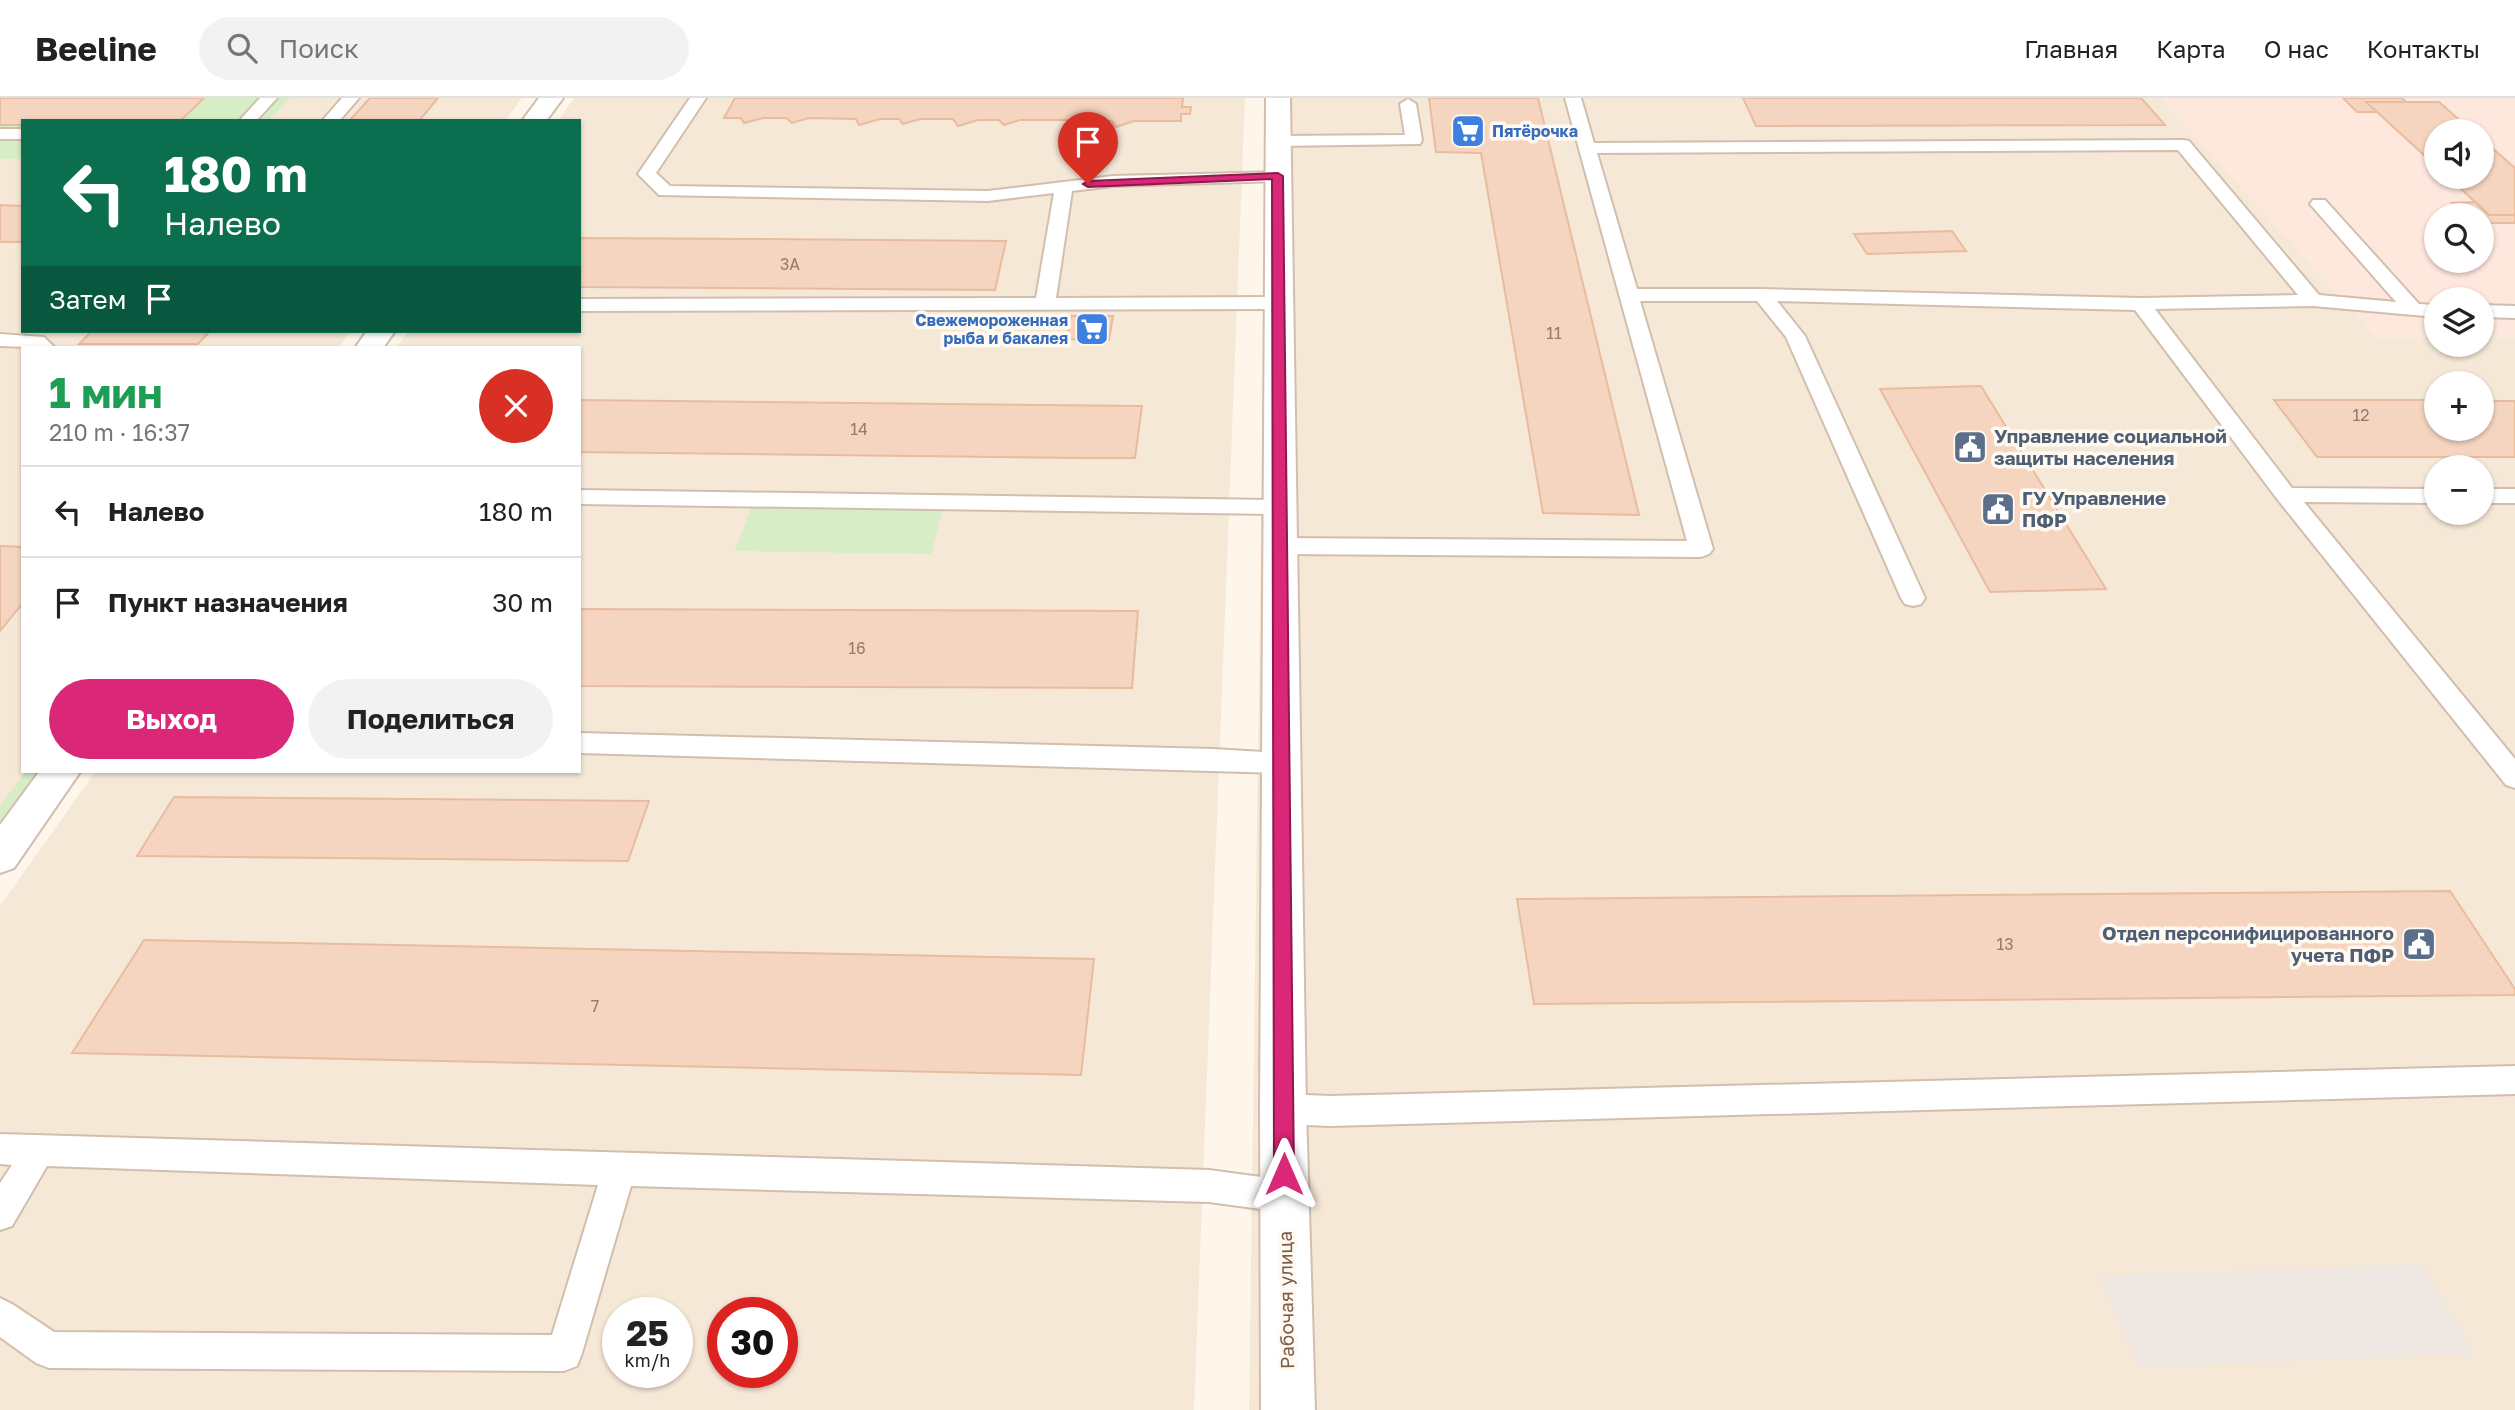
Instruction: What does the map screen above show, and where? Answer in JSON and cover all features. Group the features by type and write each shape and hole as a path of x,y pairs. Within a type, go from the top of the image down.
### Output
{"street":[{"path":"535,119 551,98"},
{"name":"Рабочая улица","path":"1278,98 1283,1109 1288,1410"},
{"path":"0,856 60,773"}],"lane":[{"path":"249,119 269,98"},
{"path":"332,119 351,98"},
{"path":"698,98 647,174 666,191 988,196 1414,140 1408,104"},
{"path":"1279,546 1702,549 1573,98"},
{"path":"0,134 21,134"},
{"path":"1588,148 2183,145 2313,300"},
{"path":"1045,304 1064,187"},
{"path":"2319,204 2415,311"},
{"path":"1628,295 1762,295 2141,304 2313,300 2424,311"},
{"path":"1762,295 1795,336 1913,598"},
{"path":"581,305 1278,303"},
{"path":"2141,304 2286,495 2515,778"},
{"path":"2494,311 2515,312"},
{"path":"0,341 37,341 43,346"},
{"path":"2286,495 2424,495"},
{"path":"2494,496 2515,496"},
{"path":"581,497 1279,507"},
{"path":"581,743 1213,759 1281,764"},
{"path":"1283,1109 1330,1111 2515,1080"},
{"path":"0,1149 1209,1186 1284,1196"},
{"path":"0,1214 39,1150"},
{"path":"0,1316 48,1350 564,1353 619,1170"}],"shaded area":[{"path":"0,98 522,98 506,119 21,119 21,333 349,333 340,346 21,346 21,773 25,773 0,807"},
{"path":"574,98 1245,98 1194,1410 0,1410 0,906 94,773 581,773 581,346 398,346 407,333 581,333 581,119 559,119"},
{"path":"1267,98 2161,98 2377,338 2424,338 2424,357 2494,357 2494,338 2515,338 2515,1410 1249,1410"},
{"path":"2161,98 2515,98 2515,338 2494,338 2494,287 2424,287 2424,338 2377,338"},
{"path":"2422,1264 2474,1354 2139,1367 2099,1276"}],"green space":[{"path":"0,98 290,98 270,119 21,119 21,159 0,159"},
{"path":"752,506 943,509 931,554 735,551"},
{"path":"24,773 40,773 0,828 0,806"}],"building":[{"path":"0,98 204,98 182,119 21,119 21,125 0,125"},
{"path":"370,98 438,98 421,119 351,119"},
{"path":"735,98 1183,98 1182,107 1191,107 1190,114 1181,114 1181,121 1134,121 1116,127 1112,121 1092,121 1074,126 1070,120 1020,120 1004,125 999,120 978,120 958,126 953,119 920,119 903,124 899,119 880,119 859,125 856,119 809,118 792,123 786,118 763,118 744,123 741,118 724,118"},
{"path":"1429,98 1538,98 1639,515 1543,513 1481,153 1436,152"},
{"path":"1743,98 2141,98 2165,125 1756,126"},
{"path":"2343,98 2402,98 2406,102 2366,102 2377,112 2357,112"},
{"path":"2366,102 2439,102 2458,119 2424,119 2424,155"},
{"path":"2494,150 2515,168 2515,215 2494,215 2494,203 2476,203 2461,189 2494,189"},
{"path":"0,205 21,206 21,242 0,242"},
{"path":"2494,215 2515,215 2515,223 2494,223"},
{"path":"1952,231 1966,251 1867,254 1854,234"},
{"path":"581,238 1006,241 995,290 581,287"},
{"path":"1071,316 1113,316 1109,340 1067,339"},
{"path":"90,333 208,333 198,344 79,344"},
{"path":"1981,386 2106,589 1990,592 1880,389"},
{"path":"581,400 1142,406 1135,458 581,452"},
{"path":"2274,400 2424,400 2424,441 2494,441 2494,401 2515,401 2515,457 2317,457"},
{"path":"0,546 21,547 21,605 0,631"},
{"path":"581,609 1138,611 1132,688 581,686"},
{"path":"174,797 649,801 628,861 137,856"},
{"path":"2450,891 2515,989 2515,995 1534,1004 1517,899"},
{"path":"144,940 1094,959 1081,1075 72,1053"}],"place":[{"name":"Пятёрочка","path":"1468,131"},
{"name":"Свежемороженная рыба и бакалея","path":"1092,329"},
{"name":"Управление социальной защиты населения","path":"1970,447"},
{"name":"ГУ Управление ПФР","path":"1998,509"},
{"name":"Отдел персонифицированного учета ПФР","path":"2419,944"}],"route":[{"path":"1088,184 1278,176 1284,1174"}]}
